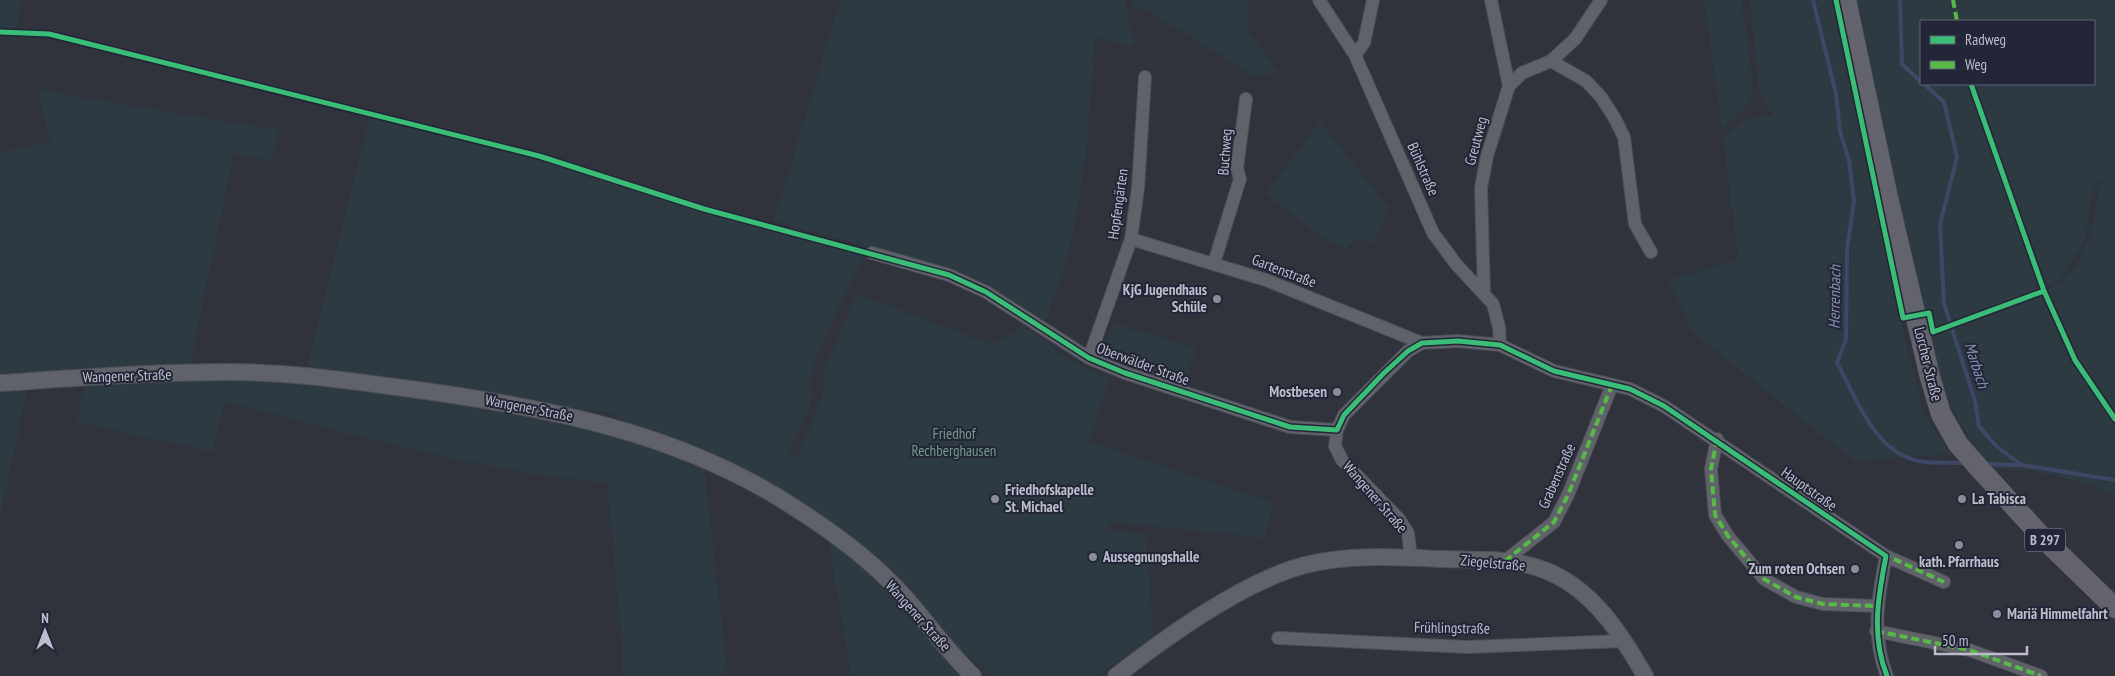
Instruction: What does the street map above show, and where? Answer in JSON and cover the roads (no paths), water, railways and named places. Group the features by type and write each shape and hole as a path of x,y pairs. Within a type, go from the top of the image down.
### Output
{"main road":[{"name":"Lorcher Straße","path":"1846,0 1930,377 1941,414 1958,444 1979,468 2043,538 2115,608"}],"street":[{"name":"Bühlstraße","path":"1319,0 1355,55 1433,233 1456,264 1493,304 1499,327 1500,345"},
{"path":"1355,55 1364,44 1373,0"},
{"name":"Greutweg","path":"1484,293 1481,188 1487,156 1509,86 1491,0"},
{"path":"1509,86 1522,73 1551,61 1574,39 1601,0"},
{"path":"1551,61 1586,81 1601,96 1614,117 1624,137 1635,224 1651,252"},
{"name":"Hopfengärten","path":"1088,358 1131,239 1138,188 1146,77"},
{"name":"Buchweg","path":"1214,263 1240,179 1237,168 1246,99"},
{"name":"Gartenstraße","path":"1131,239 1266,280 1422,344"},
{"name":"Oberwälder Straße","path":"872,253 949,275 986,292 1088,358 1125,374 1290,427 1337,430"},
{"path":"1337,430 1344,414 1384,373 1408,351 1422,344 1458,341 1500,345 1554,371 1612,385"},
{"name":"Wangener Straße","path":"0,382 231,372 309,377 502,401 566,414 626,430 685,452 756,484 824,528 902,594 958,662 973,676"},
{"name":"Hauptstraße","path":"1612,385 1630,390 1664,406 1716,439 1803,502 1886,556 1944,582"},
{"name":"Grabenstraße","path":"1505,561 1554,522 1568,495 1612,385"},
{"name":"Wangener Straße","path":"1116,676 1186,625 1252,587 1280,574 1333,560 1362,557 1411,558 1408,533 1398,519 1342,460 1335,446 1337,430"},
{"path":"1716,439 1711,469 1715,515 1728,536 1764,578 1796,597 1824,604 1876,606"},
{"path":"1886,556 1876,606 1876,631 1888,676"},
{"name":"Ziegelstraße","path":"1411,558 1505,561 1545,570 1568,581 1592,600 1625,641 1645,676"},
{"path":"1876,631 1970,650 2041,676"},
{"name":"Frühlingstraße","path":"1278,638 1467,646 1625,641"}],"waterway":[{"name":"Herrenbach","path":"1813,0 1836,94 1840,132 1849,160 1854,201 1847,250 1846,339 1837,363 1859,407 1878,435 1889,446 1903,455 1918,461 1964,463"},
{"name":"Marbach","path":"1900,0 1902,64 1920,81"},
{"name":"Marbach","path":"1925,85 1944,102 1957,157 1940,224 1944,304 1975,401 1979,426 1997,447 2022,465 2115,480"},
{"name":"Herrenbach","path":"1984,464 2022,465"}],"place":[{"name":"KjG Jugendhaus Schüle","path":"1217,299"},
{"name":"Mostbesen","path":"1337,392"},
{"name":"Friedhofskapelle St. Michael","path":"995,499"},
{"name":"La Tabisca","path":"1962,499"},
{"name":"kath. Pfarrhaus","path":"1959,545"},
{"name":"Aussegnungshalle","path":"1093,557"},
{"name":"Zum roten Ochsen","path":"1855,569"},
{"name":"Mariä Himmelfahrt","path":"1997,614"}],"park label":[{"name":"Friedhof Rechberghausen","path":"954,442"}]}
